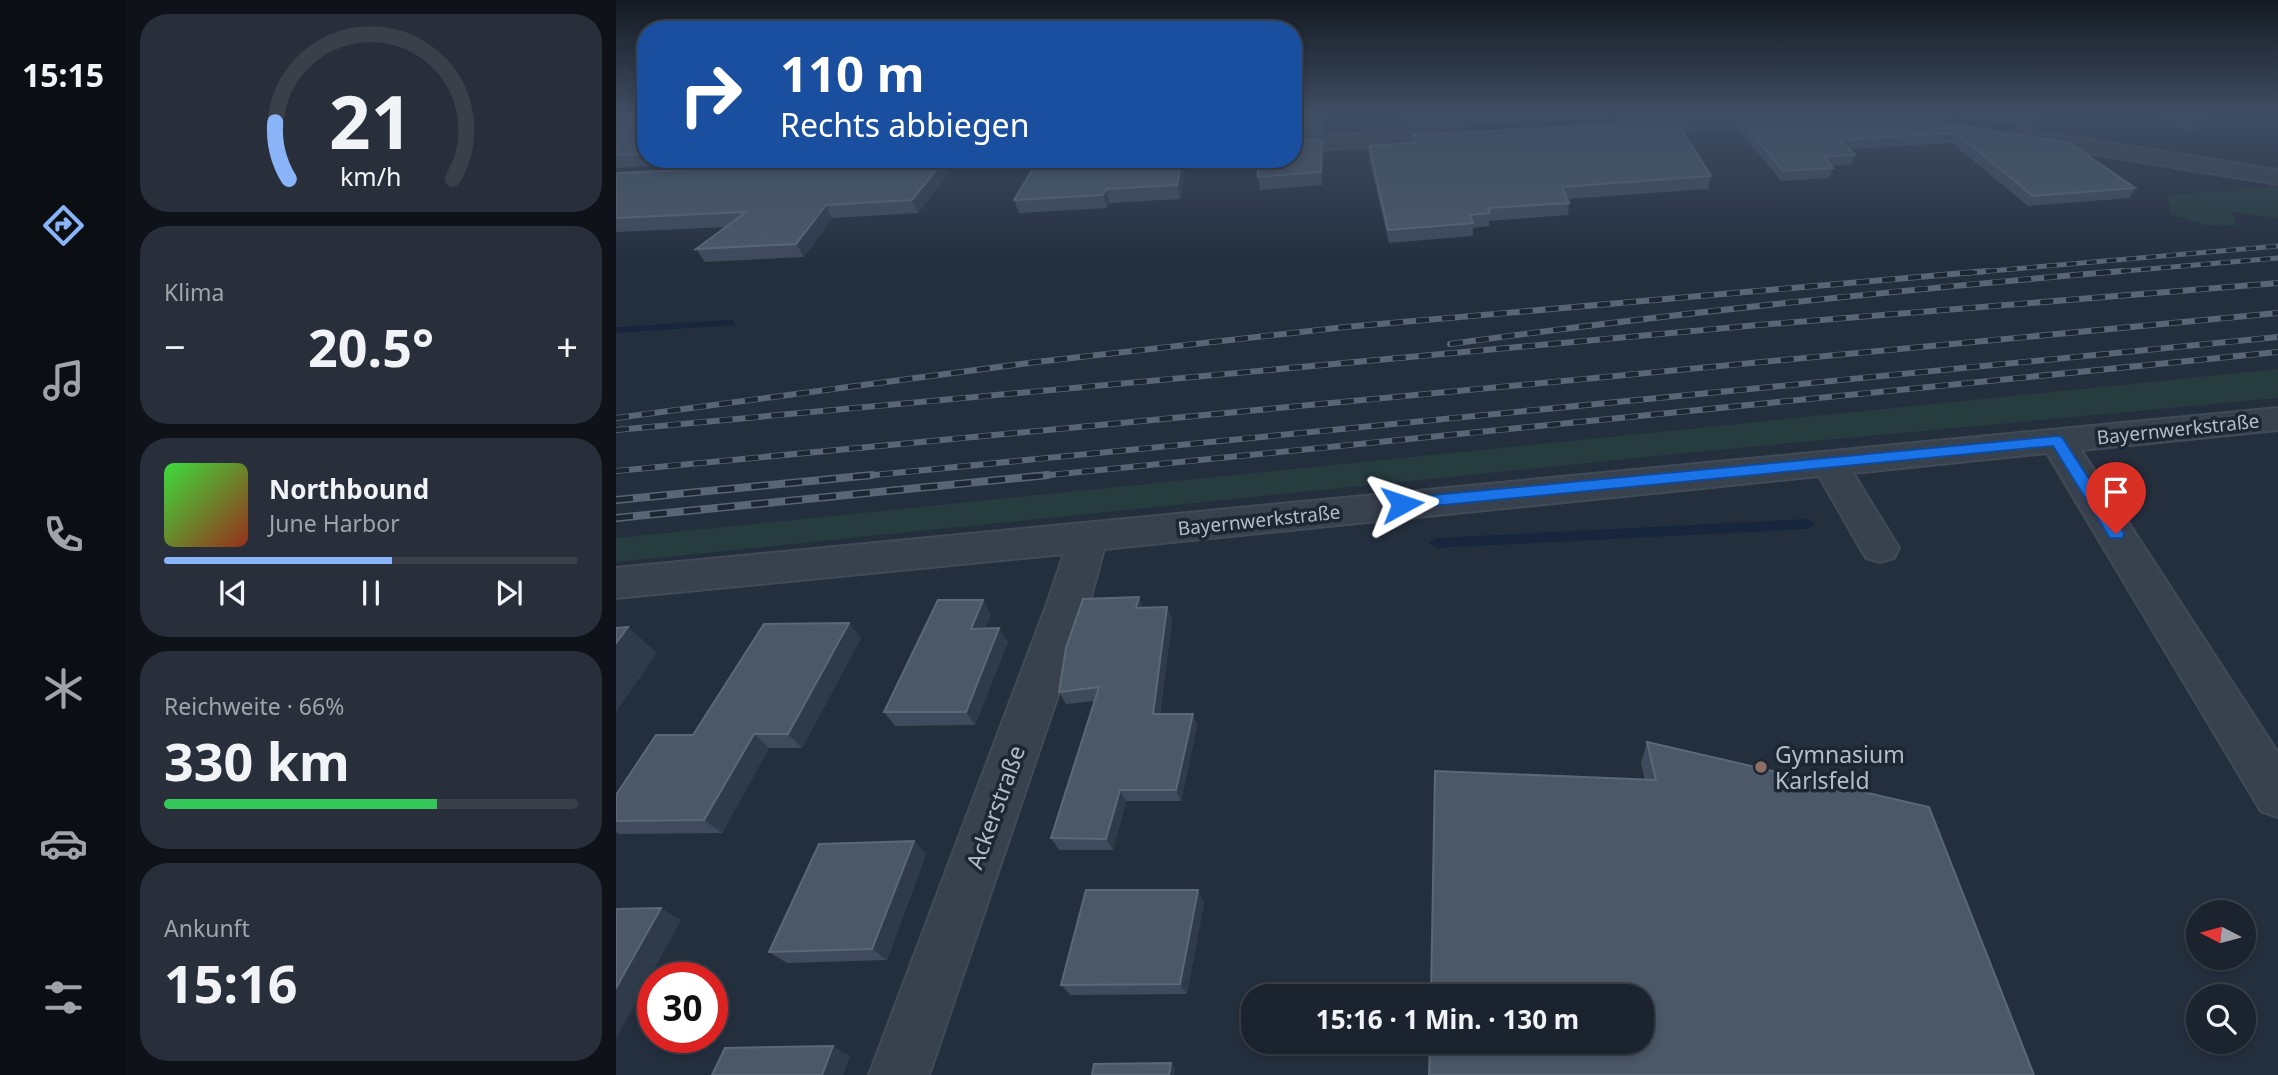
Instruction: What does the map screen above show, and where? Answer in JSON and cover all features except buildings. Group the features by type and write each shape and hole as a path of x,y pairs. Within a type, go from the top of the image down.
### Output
{"street":[{"path":"2197,164 2278,177"},
{"name":"Bayernwerkstraße","path":"616,583 2278,419"},
{"path":"2057,440 2278,795"},
{"path":"1829,462 1880,548"},
{"name":"Ackerstraße","path":"899,1075 1068,604 1088,538"}],"green space":[{"path":"2278,187 2278,218 2232,212 2237,225 2209,226 2171,214 2167,195"},
{"path":"2278,369 2278,398 1685,453 616,562 616,538"}],"waterway":[{"path":"616,330 730,323"},
{"path":"1436,543 1808,524"}],"railway":[{"path":"1967,273 2278,246"},
{"path":"2101,273 2278,258"},
{"path":"616,418 1036,362 1345,327 1987,271"},
{"path":"1450,344 1785,303 2122,271"},
{"path":"616,430 1758,325 2278,283"},
{"path":"616,471 2278,313"},
{"path":"854,477 2278,337"},
{"path":"1030,477 2278,352"},
{"path":"616,500 872,475"},
{"path":"616,518 1048,475"}],"place":[{"name":"Gymnasium Karlsfeld","path":"1761,767"}],"route":[{"path":"1402,504 2057,440 2116,534"}]}
